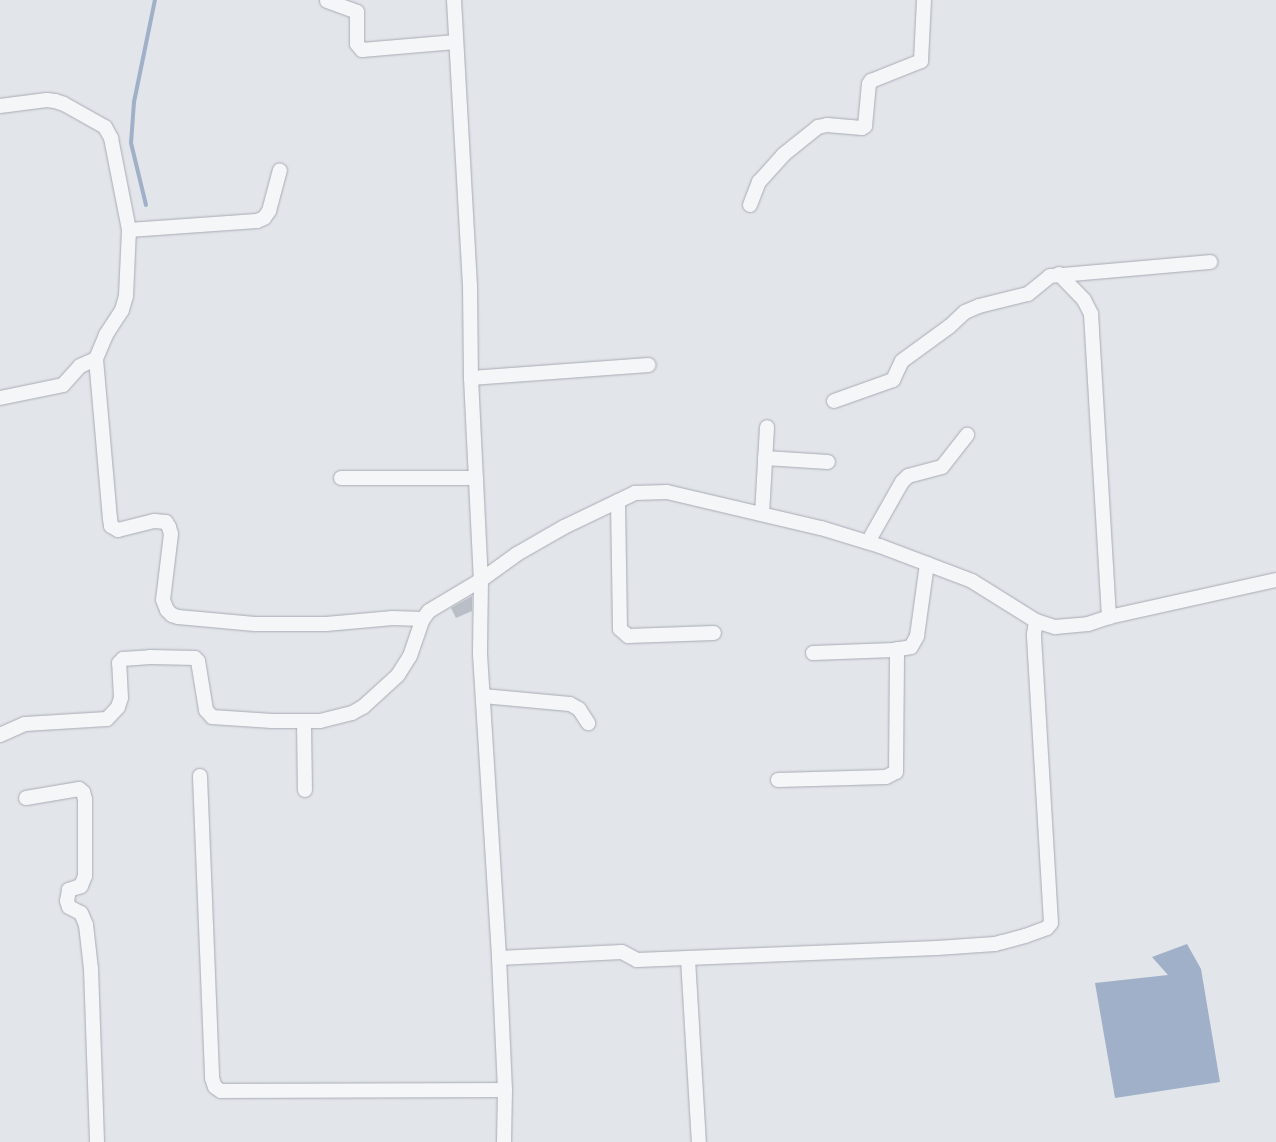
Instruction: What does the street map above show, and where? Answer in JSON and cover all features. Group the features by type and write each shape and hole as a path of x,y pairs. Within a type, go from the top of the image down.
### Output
{"street":[{"path":"327,0 357,12 358,44 362,50 456,42"},
{"path":"454,0 469,266 481,580 483,696 499,958 505,1090 504,1142"},
{"path":"750,205 759,182 783,155 818,127 827,125 862,128 865,126 868,84 871,81 921,62 924,0"},
{"path":"0,106 47,100 55,101 105,127 111,138 129,230 126,296 122,310 106,335 96,359 111,526 118,530 154,521 166,522 171,534 163,600 172,615 246,623 291,625 423,619"},
{"path":"129,230 257,221 264,218 269,211 280,170"},
{"path":"834,401 893,380 902,361 950,326 965,312 979,306 1028,294 1044,279 1059,274 1210,262"},
{"path":"1059,274 1084,300 1091,314 1109,617"},
{"path":"0,398 62,385 80,366 96,359"},
{"path":"472,378 649,365"},
{"path":"762,514 767,427"},
{"path":"868,542 902,482 908,476 942,467 967,435"},
{"path":"765,458 828,462"},
{"path":"341,478 476,478"},
{"path":"0,735 25,724 107,719 118,707 121,698 119,663 123,659 150,657 195,658 198,661 206,710 212,717 304,721 338,718 363,707 398,675 410,656 423,619 439,604 481,580 517,554 564,527 635,494 667,492 762,514 868,542 972,581 1036,621 1055,627 1088,624 1109,617 1276,580"},
{"path":"618,501 620,629 628,636 714,633"},
{"path":"813,653 898,649 908,648 914,644 927,564"},
{"path":"499,958 622,952 633,960 688,959 995,944 1047,928 1051,923 1034,634 1036,621"},
{"path":"778,780 886,777 896,772 898,766 898,649"},
{"path":"483,696 570,704 579,709 588,723"},
{"path":"304,721 305,790"},
{"path":"200,776 212,1078 215,1087 221,1091 505,1090"},
{"path":"26,798 79,789 83,792 85,799 85,876 81,886 69,890 67,901 69,906 81,913 86,925 91,969 97,1142"},
{"path":"688,959 699,1142"}],"water":[{"path":"1187,944 1201,969 1220,1082 1115,1098 1095,983 1168,975 1152,957"}],"building":[{"path":"472,596 472,611 456,618 451,608"}],"waterway":[{"path":"146,205 131,143 134,102 155,0"}]}
